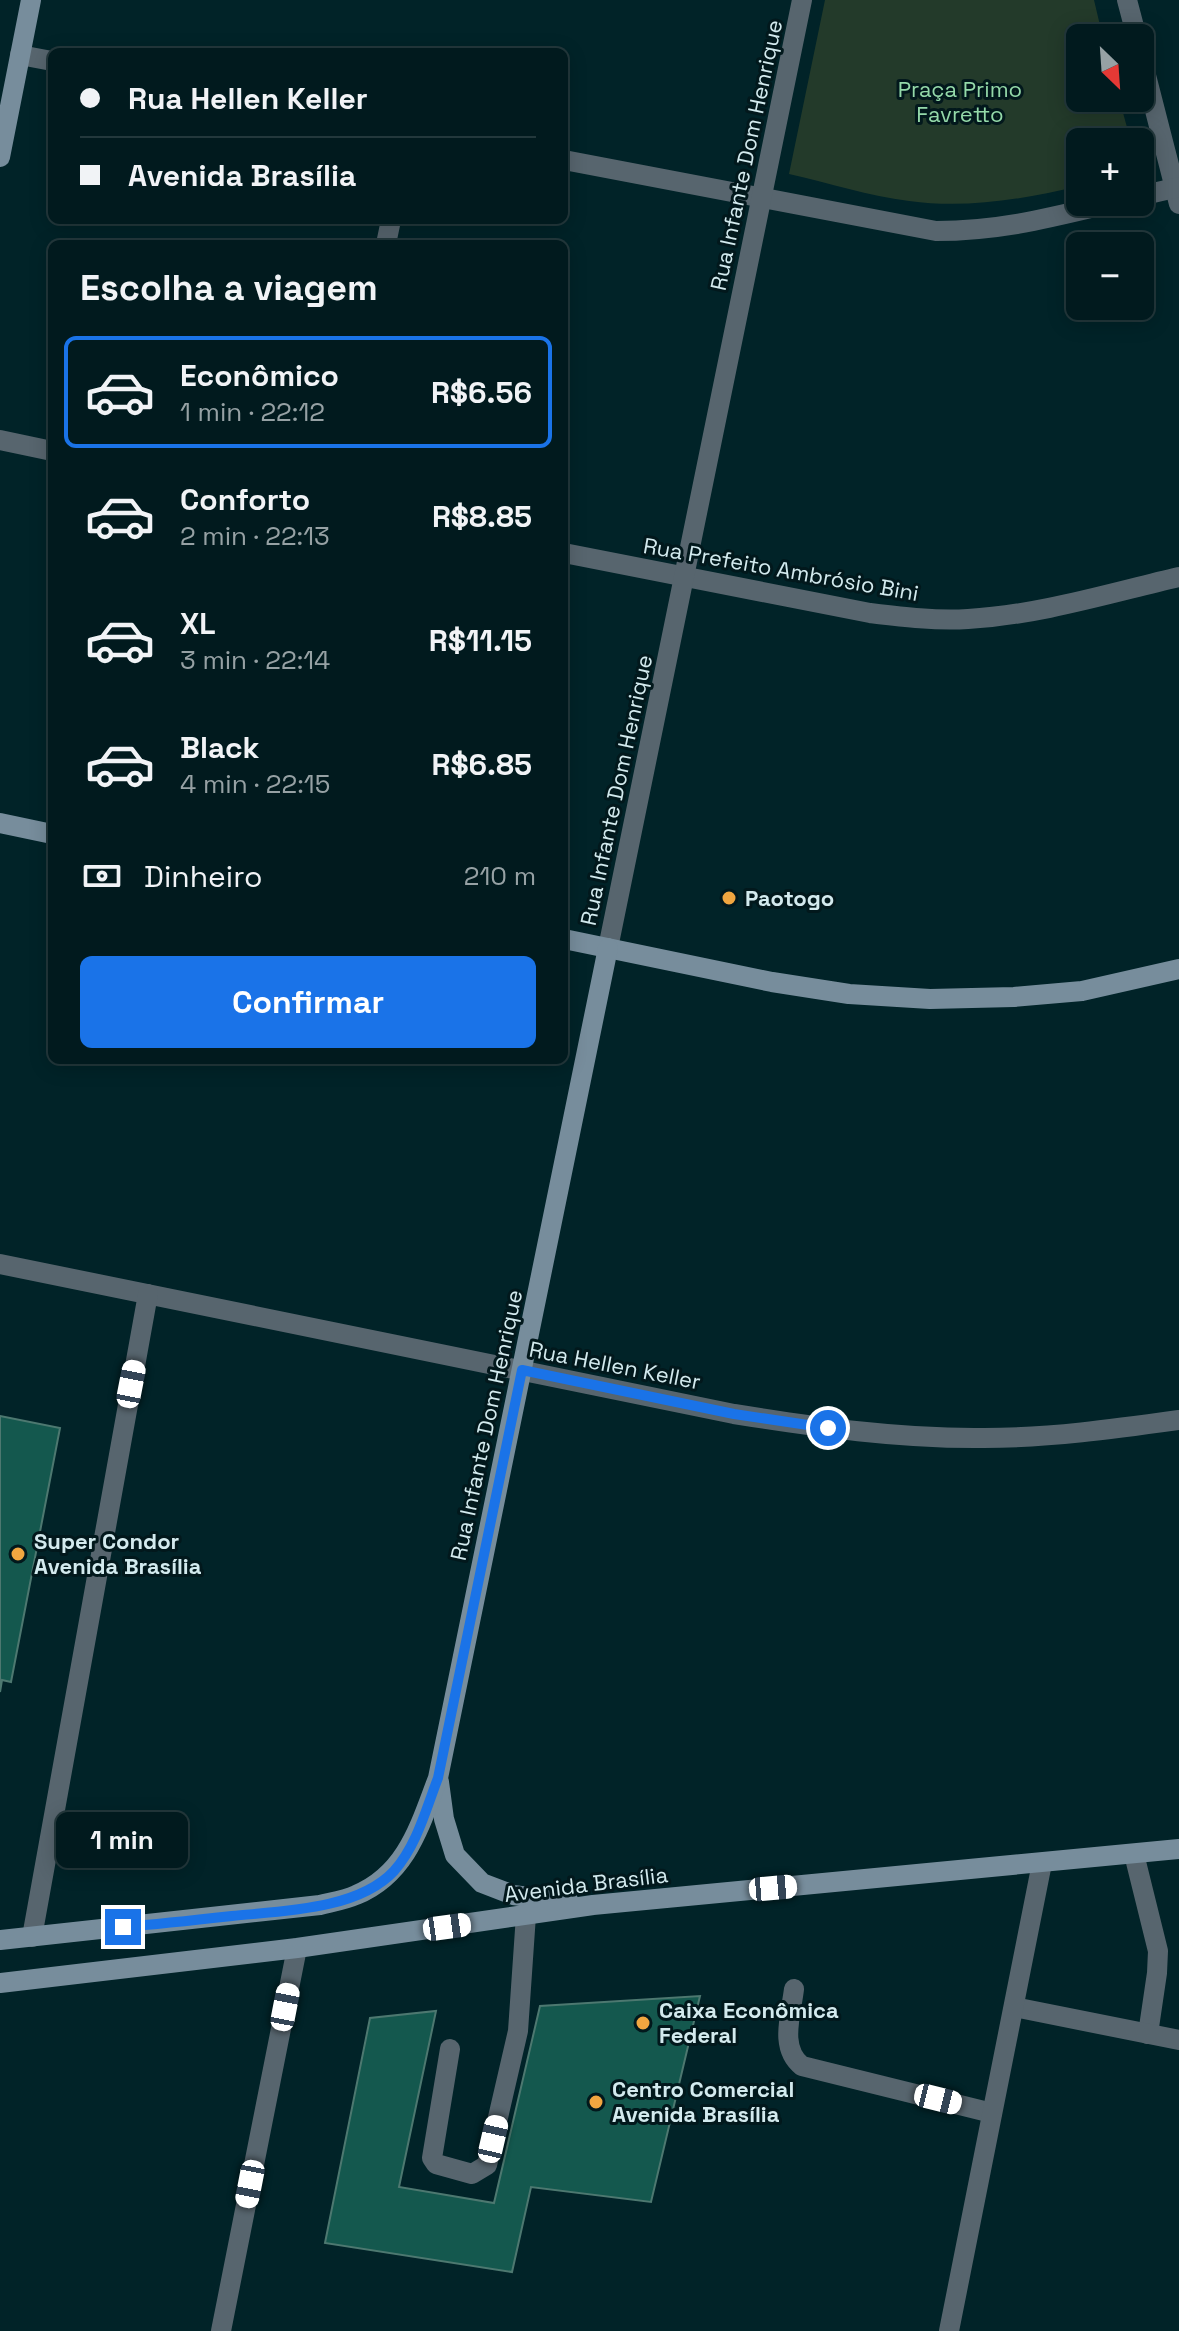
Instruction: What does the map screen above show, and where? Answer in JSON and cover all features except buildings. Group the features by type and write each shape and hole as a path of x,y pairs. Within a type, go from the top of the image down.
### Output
{"main road":[{"path":"0,157 31,0"},
{"path":"0,823 48,833"},
{"path":"568,940 833,992 930,999 1014,997 1082,991 1179,969"},
{"name":"Rua Infante Dom Henrique","path":"32,1937 320,1905 357,1895 392,1872 414,1842 438,1778 608,948"},
{"name":"Rua Infante Dom Henrique","path":"438,1778 444,1819 455,1855 482,1883 513,1895 593,1905"},
{"name":"Avenida Brasília","path":"0,1983 297,1948 593,1905 1179,1849"},
{"path":"0,1940 32,1937"}],"street":[{"name":"Rua Infante Dom Henrique","path":"608,948 802,0"},
{"path":"1127,0 1133,24"},
{"path":"20,55 48,60"},
{"path":"1154,104 1178,193 1154,195"},
{"path":"568,161 936,231 979,231 1066,214"},
{"path":"0,440 48,450"},
{"name":"Rua Prefeito Ambrósio Bini","path":"568,554 870,613 919,619 969,619 1019,613 1179,577"},
{"name":"Rua Hellen Keller","path":"0,1264 734,1414 884,1435 984,1438 1098,1431 1179,1420"},
{"path":"32,1937 148,1294"},
{"path":"1134,1854 1158,1951 1148,2034"},
{"path":"949,2331 1042,1863"},
{"path":"450,2049 432,2158 436,2164 472,2174 487,2165 518,2031 526,1915"},
{"path":"221,2331 297,1948"},
{"path":"794,1989 788,2047 802,2066 992,2113"},
{"path":"1014,2007 1179,2040"}],"green space":[{"name":"Praça Primo Favretto","path":"825,0 1094,0 1100,24 1066,24 1066,112 1123,112 1127,128 1066,128 1066,189 995,201 931,203 864,193 789,174"}],"place":[{"name":"Paotogo","path":"729,898"},
{"name":"Super Condor Avenida Brasília","path":"18,1554"},
{"name":"Caixa Econômica Federal","path":"643,2023"},
{"name":"Centro Comercial Avenida Brasília","path":"596,2102"}],"route":[{"path":"123,1927 320,1905 357,1895 392,1872 414,1842 438,1778 522,1370 734,1414 828,1428"}]}
